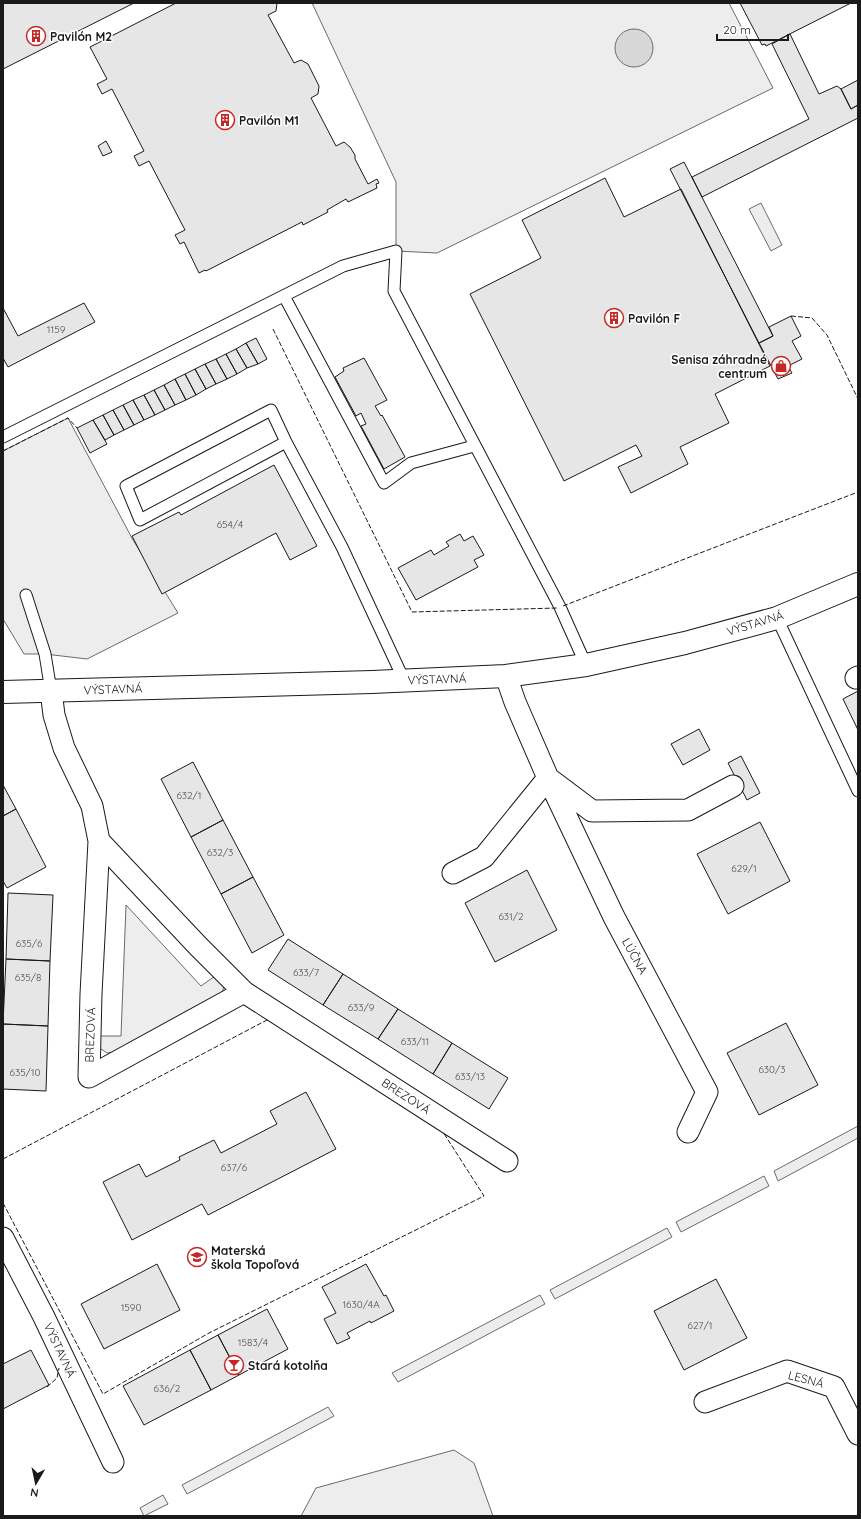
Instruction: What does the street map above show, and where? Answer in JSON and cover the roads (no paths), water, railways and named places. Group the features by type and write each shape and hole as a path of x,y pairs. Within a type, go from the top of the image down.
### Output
{"street":[{"name":"VÝSTAVNÁ","path":"3,692 506,676 586,665 685,643 777,618 858,584"},
{"name":"LÚČNA","path":"506,676 548,778 614,917 707,1092 688,1132"},
{"name":"BREZOVÁ","path":"51,691 54,715 62,741 92,806 99,841 89,1077 244,992"},
{"path":"453,873 484,856 548,778 592,811 688,810 733,786"},
{"name":"BREZOVÁ","path":"99,841 193,941 244,992 507,1161"},
{"name":"VÝSTAVNÁ","path":"3,1238 44,1317 113,1462"},
{"name":"LESNÁ","path":"706,1402 787,1371 834,1387 858,1434"}],"lane":[{"path":"3,437 343,266 396,251 394,291 474,446 560,607 586,665"},
{"path":"284,296 384,483 411,463 474,446"},
{"path":"286,442 140,520 126,486 271,410 286,442 342,547 404,680"},
{"path":"26,595 45,654 51,691"},
{"path":"777,618 858,791"}],"place":[{"name":"Pavilón M2","path":"36,36"},
{"name":"Pavilón M1","path":"225,120"},
{"name":"Pavilón F","path":"614,318"},
{"name":"Senisa záhradné centrum","path":"781,366"},
{"name":"Materská škola Topoľová","path":"197,1257"},
{"name":"Stará kotolňa","path":"234,1365"}]}
